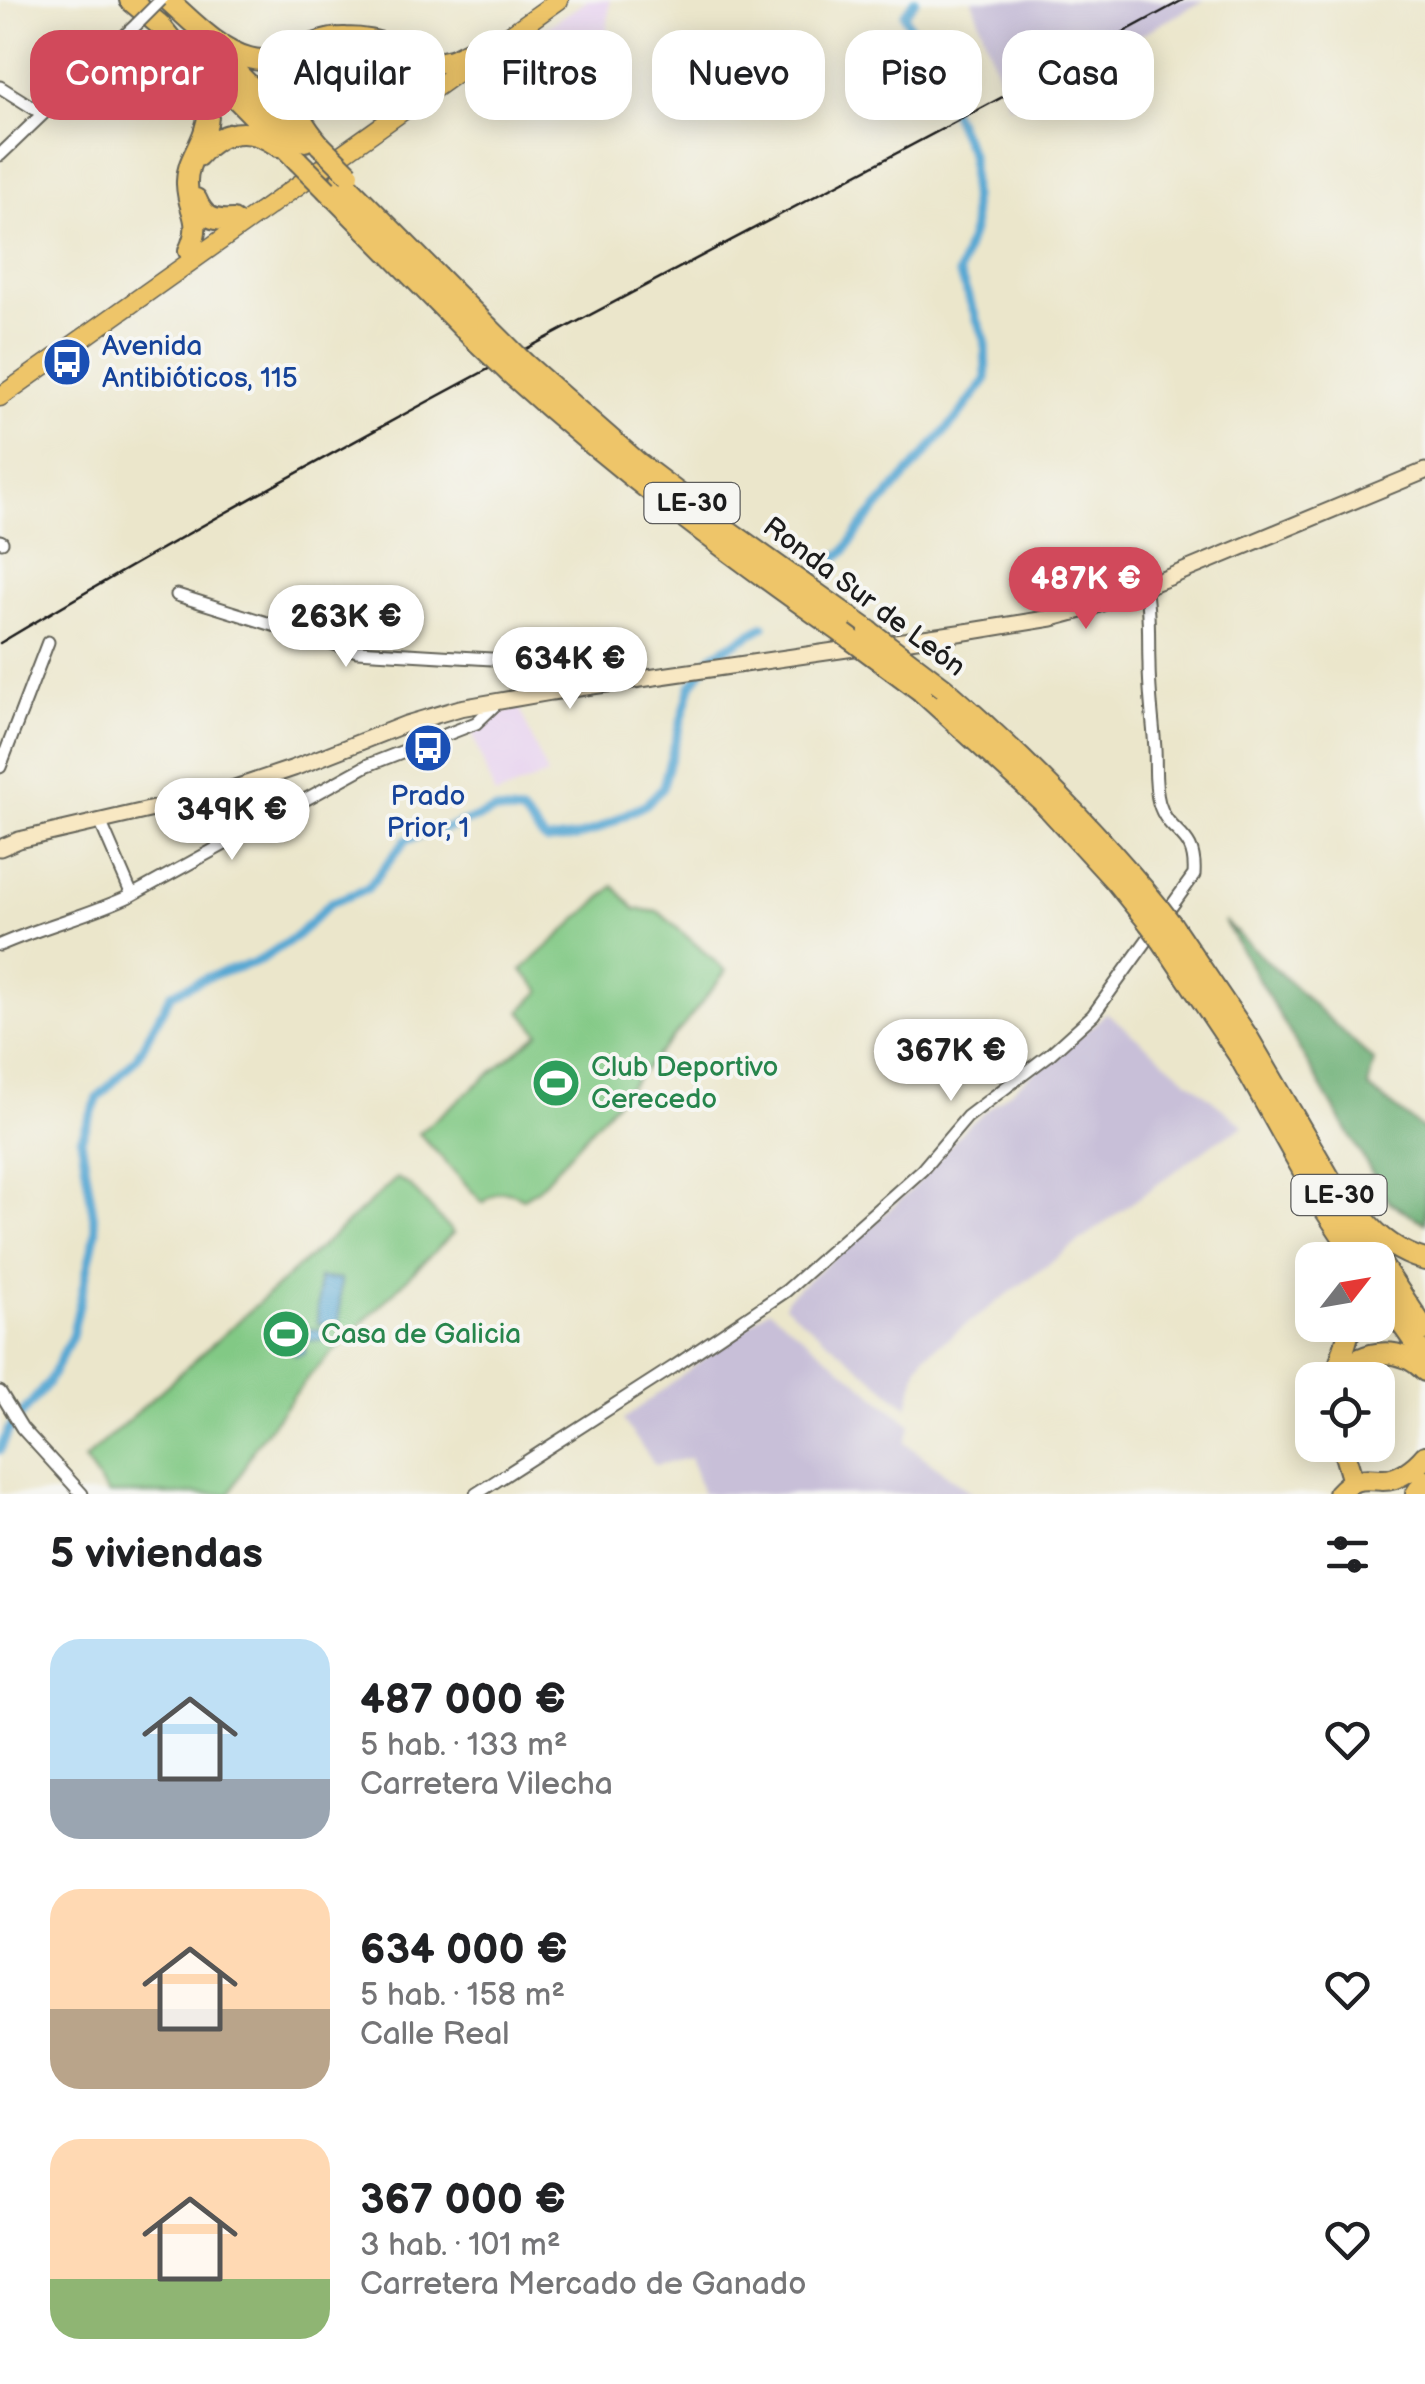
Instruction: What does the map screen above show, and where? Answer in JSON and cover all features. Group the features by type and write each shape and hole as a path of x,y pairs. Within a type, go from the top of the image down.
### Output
{"highway":[{"name":"Ronda Sur de León","path":"130,0 148,24 185,47 328,170"},
{"name":"Ronda Sur de León","path":"164,0 571,428 712,540 921,692 1042,800 1160,924 1346,1242"},
{"path":"164,0 228,51 258,60"},
{"path":"148,24 196,72 208,100 204,134 188,169 186,186 205,226"},
{"path":"300,120 328,170"},
{"path":"205,226 192,177 198,157 208,144 225,135 248,133 270,140 328,170"},
{"path":"189,251 205,226 233,220"},
{"name":"Ronda Sur de León","path":"517,368 723,527 944,688 1054,788 1260,1056 1368,1246 1425,1330"},
{"path":"1260,1056 1288,1094 1344,1191 1369,1226 1402,1252 1425,1260"},
{"path":"1324,1210 1337,1242"},
{"path":"1395,1314 1425,1357"},
{"path":"1355,1362 1379,1352 1410,1358 1425,1371"},
{"path":"1360,1483 1402,1475 1425,1456"},
{"path":"1416,1494 1425,1480"},
{"path":"1360,1483 1392,1485 1402,1494"}],"main road":[{"path":"502,30 547,0"},
{"path":"516,30 559,0"},
{"path":"357,144 465,67"},
{"path":"233,220 376,120"},
{"path":"0,390 328,170 383,120"},
{"path":"102,324 200,248 205,226 223,232 296,182 328,170"},
{"path":"0,390 41,356 189,251"}],"street":[{"path":"141,30 164,0"},
{"path":"0,86 30,106"},
{"path":"0,156 37,120"},
{"path":"0,848 19,840 214,795 406,724 467,707 1052,618 1145,587 1425,471"},
{"path":"476,1494 786,1292 922,1170 967,1117 1094,1015 1194,876 1195,856 1190,844 1166,818 1159,803 1145,587"},
{"path":"177,595 357,651 527,661 534,695"},
{"path":"0,767 48,642"},
{"path":"0,944 103,909 132,895 382,759 476,724 499,701"},
{"path":"467,707 476,724"},
{"path":"444,734 460,724 467,707"},
{"path":"100,821 132,895"},
{"path":"0,1392 22,1428 82,1494"}],"shaded area":[{"path":"588,0 610,0 607,30 543,30"},
{"path":"972,0 1205,0 1150,30 1002,30 1002,86"},
{"path":"519,707 547,775 495,796 472,731 492,715"},
{"path":"1106,1012 1244,1126 1215,1142 925,1355 917,1368 908,1407 784,1305 787,1298 906,1195 965,1128"},
{"path":"769,1309 911,1425 905,1443 973,1494 702,1494 690,1458 655,1465 623,1420"}],"green space":[{"name":"Club Deportivo Cerecedo","path":"614,886 635,909 659,912 726,971 684,1025 538,1189 523,1198 502,1192 483,1203 419,1133 539,1033 521,1011 541,991 522,970"},
{"path":"1224,921 1374,1061 1368,1087 1425,1131 1425,1223 1389,1202"},
{"name":"Casa de Galicia","path":"397,1178 410,1186 453,1233 310,1375 255,1446 230,1494 108,1494 84,1460"}],"water":[{"path":"319,1278 341,1279 339,1324 317,1323"},
{"path":"293,1328 326,1330 325,1340 302,1340 305,1353 295,1355"}],"waterway":[{"path":"819,568 844,552 986,380 985,340 959,273 973,228 971,154 904,15 915,0"},
{"path":"0,1450 9,1429 48,1383 72,1336 96,1231 81,1139 98,1098 137,1057 171,994 259,961 298,935 330,903 367,889 406,840 495,811 522,813 546,841 577,837 646,804 662,789 691,686 712,656 764,626"}],"railway":[{"path":"0,643 440,395 1183,0"}],"place":[{"name":"Avenida Antibióticos, 115","path":"67,362"},
{"name":"Prado Prior, 1","path":"428,748"},
{"name":"Club Deportivo Cerecedo","path":"556,1083"},
{"name":"Casa de Galicia","path":"286,1334"}]}
